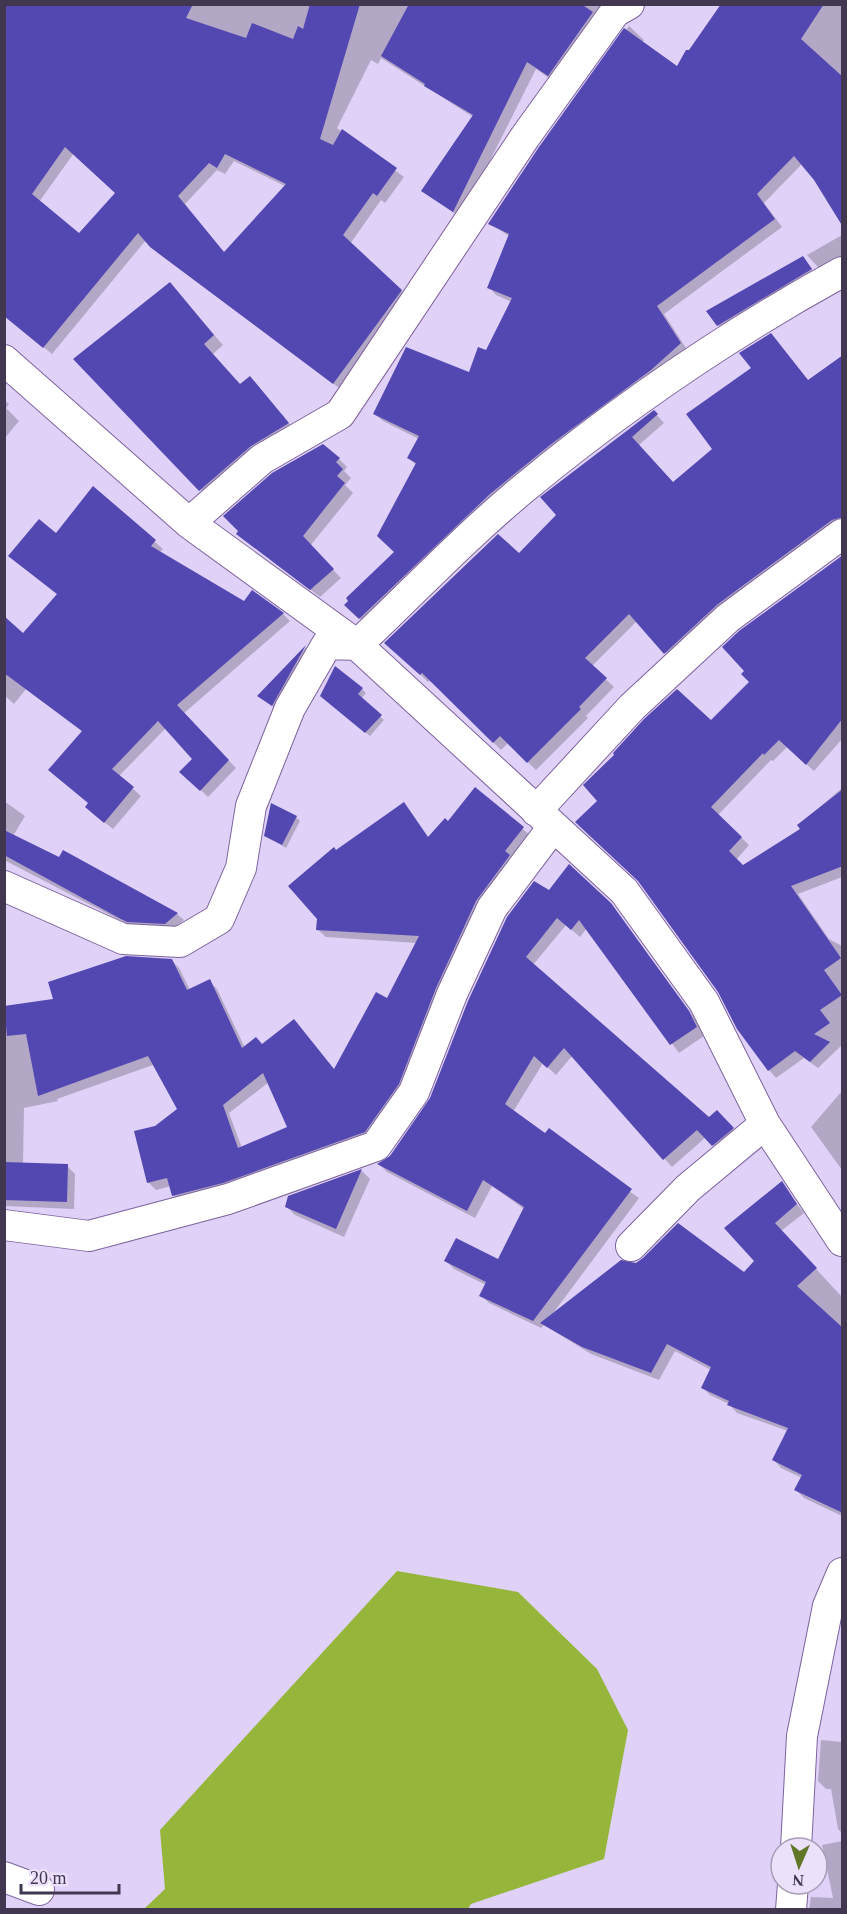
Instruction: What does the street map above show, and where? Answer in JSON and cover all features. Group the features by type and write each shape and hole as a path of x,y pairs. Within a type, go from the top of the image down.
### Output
{"street":[{"path":"189,523 262,459 340,414 525,137 615,12 630,4"},
{"path":"4,886 123,939 180,942 219,919 242,868 251,806 290,708 327,644 357,645 522,490 601,428 666,379 843,272"},
{"path":"4,360 189,523 357,645 624,891 704,1002 765,1124 843,1241"},
{"path":"4,1225 89,1236 228,1199 376,1146 414,1092 452,994 492,908 545,819 632,707 728,618 843,534"},
{"path":"631,1246 688,1188 765,1124"},
{"path":"797,1836 802,1736 828,1606 843,1574"},
{"path":"4,1877 39,1890"}],"green space":[{"path":"397,1571 518,1592 597,1669 628,1730 604,1859 471,1904 468,1909 144,1909 165,1889 160,1830"}],"building":[{"path":"4,4 193,4 186,18 246,38 252,23 293,39 298,26 303,29 310,4 360,4 320,139 333,145 342,129 397,168 377,196 373,193 343,235 402,290 333,384 150,247 138,233 43,348 4,316","holes":["65,147 115,193 79,233 32,194","225,154 286,184 224,252 178,196 209,163 217,168"]},
{"path":"409,4 581,4 593,12 548,76 527,62 453,212 421,191 473,115 424,86 425,84 381,56"},
{"path":"721,4 824,4 801,39 843,77 843,227 814,180 794,156 757,194 775,219 657,306 681,343 651,370 550,445 490,494 359,619 344,605 348,601 346,598 394,552 377,536 416,463 407,458 419,436 373,414 406,347 469,372 478,347 486,350 512,298 487,288 509,234 488,224 539,147 624,28 677,66 686,50 689,50"},
{"path":"803,256 812,269 717,326 706,311"},
{"path":"170,282 214,335 204,344 240,384 250,376 289,423 251,446 199,491 73,359"},
{"path":"771,333 808,380 843,355 843,517 832,520 718,604 664,654 629,614 585,658 607,678 579,707 581,709 527,763 500,736 493,743 422,673 420,675 384,643 498,534 519,553 556,515 540,497 654,410 658,414 632,437 673,482 712,449 686,414 751,368 739,353"},
{"path":"323,444 340,458 336,462 343,469 337,476 345,483 303,536 334,569 310,590 236,534 238,531 223,516 272,473"},
{"path":"93,486 156,540 151,546 244,601 252,590 284,613 177,705 229,760 200,791 179,772 192,759 158,721 112,769 134,787 104,823 85,807 88,803 48,770 82,731 4,673 4,616 23,633 57,594 8,556 39,519 56,533"},
{"path":"843,555 843,718 806,765 779,740 764,755 763,753 711,807 742,837 729,851 743,865 800,829 797,825 843,789 843,866 791,886 841,958 824,970 842,995 820,1010 830,1023 814,1034 830,1042 810,1062 795,1051 768,1071 737,1029 718,992 638,881 575,822 597,801 583,785 614,755 613,753 644,719 677,689 711,720 749,682 741,674 744,671 722,647 739,631"},
{"path":"306,645 272,706 257,696"},
{"path":"335,666 363,688 358,694 382,715 365,733 320,696"},
{"path":"475,787 524,827 505,851 510,855 476,901 436,988 399,1084 365,1132 223,1183 172,1196 167,1178 147,1183 134,1131 155,1126 177,1109 148,1056 38,1096 26,1034 7,1036 4,1006 53,999 48,982 126,956 172,959 187,990 210,979 242,1048 256,1037 262,1044 294,1019 334,1069 376,992 387,998 419,936 316,930 317,919 288,886 334,847 336,850 404,802 428,837 445,818 448,821","holes":["263,1073 287,1127 238,1148 223,1105"]},
{"path":"271,803 297,816 282,845 264,836"},
{"path":"4,830 59,857 63,850 178,913 165,924 127,922 4,855"},
{"path":"569,864 611,903 689,1011 697,1027 670,1045 579,920 571,930 557,918 526,957 709,1117 717,1110 734,1128 712,1146 697,1130 663,1160 564,1048 547,1068 534,1056 505,1104 545,1133 549,1128 632,1189 533,1321 479,1296 486,1282 444,1261 456,1238 498,1259 524,1207 483,1180 467,1211 377,1164 390,1156 430,1098 468,1001 507,917 534,881 549,890"},
{"path":"4,1162 68,1164 67,1202 4,1200"},
{"path":"362,1169 336,1229 285,1207 288,1196"},
{"path":"782,1181 797,1204 775,1223 817,1268 797,1286 843,1328 843,1513 794,1490 802,1475 772,1460 788,1428 727,1405 729,1401 701,1388 711,1367 667,1344 651,1373 582,1347 540,1323 621,1260 636,1263 643,1258 678,1223 744,1272 754,1261 724,1228"}]}
